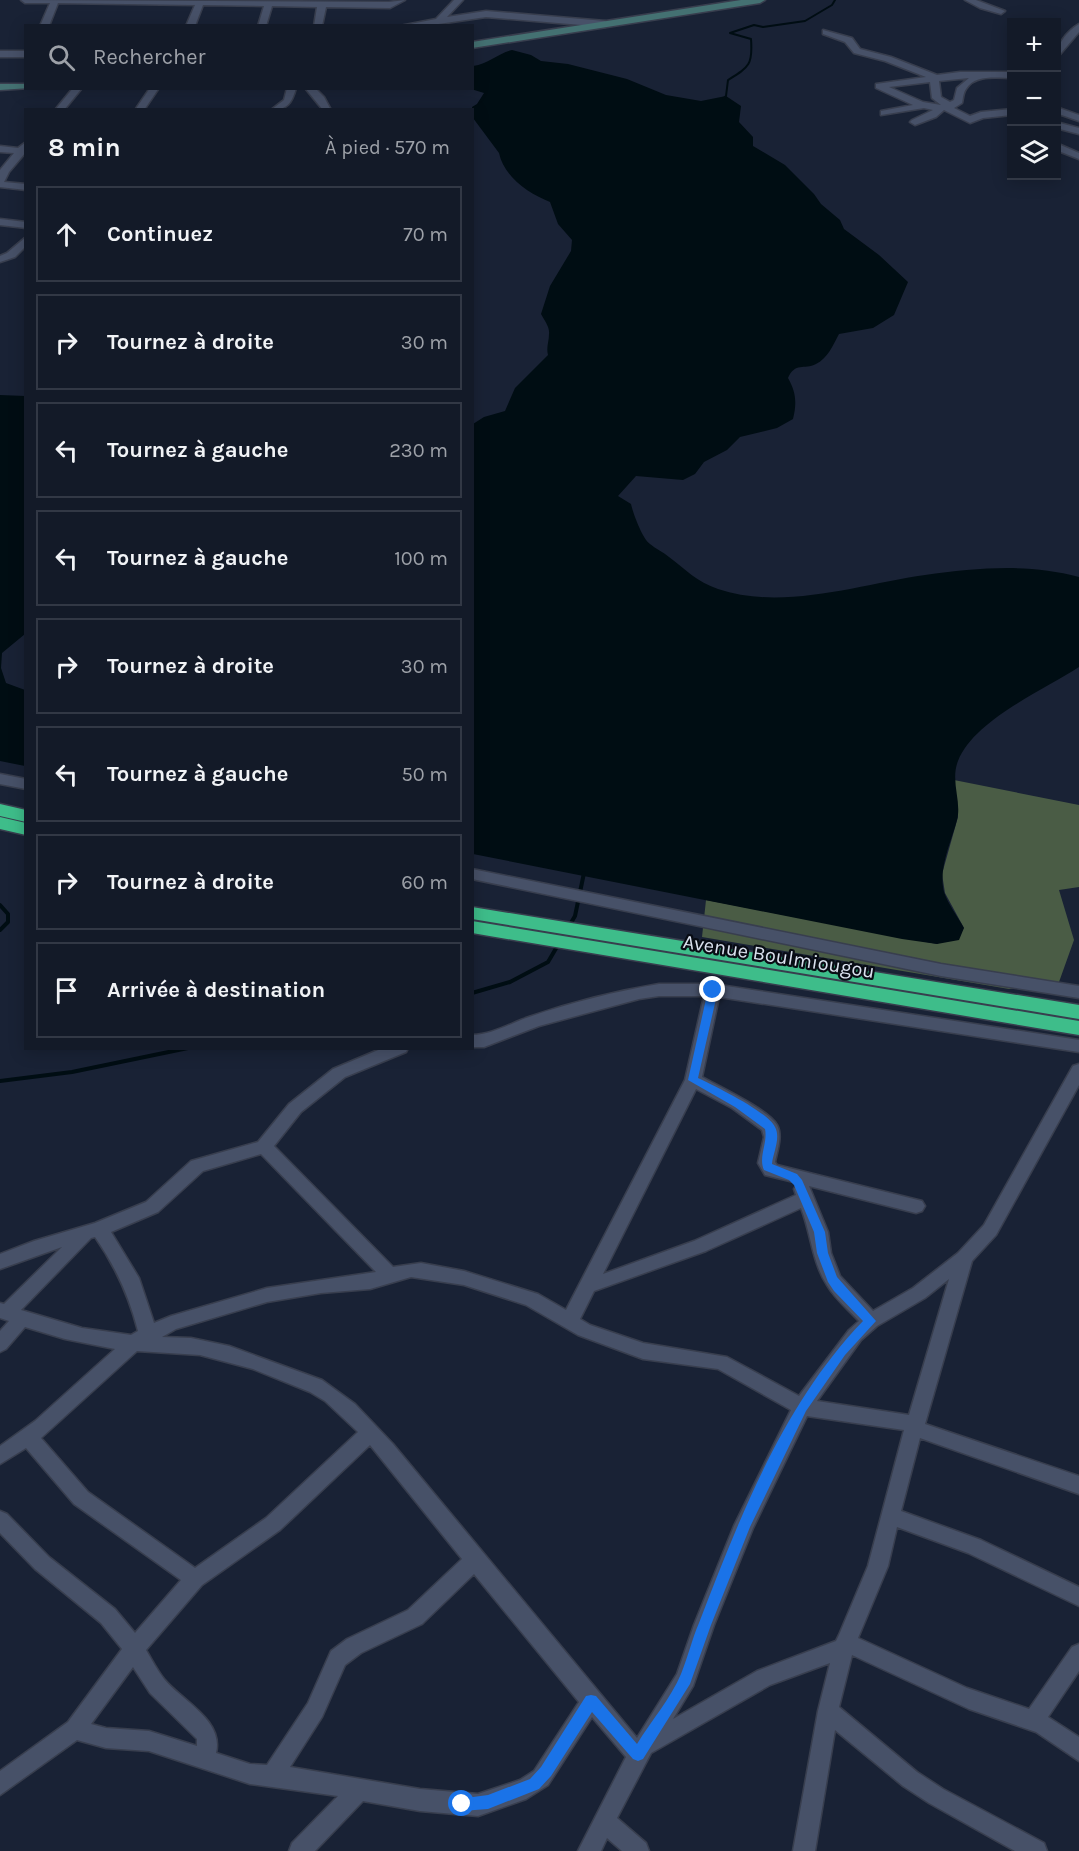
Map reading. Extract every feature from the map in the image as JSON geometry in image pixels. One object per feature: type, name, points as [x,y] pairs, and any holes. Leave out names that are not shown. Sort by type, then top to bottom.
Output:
[{"type":"highway","points":[[0,810],[24,816]]},
{"type":"highway","points":[[0,823],[24,829]]},
{"type":"highway","name":"Avenue Boulmiougou","points":[[474,914],[524,930]]},
{"type":"highway","name":"Avenue Boulmiougou","points":[[474,927],[524,930],[1079,1028]]},
{"type":"highway","name":"Avenue Boulmiougou","points":[[624,947],[1079,1012]]},
{"type":"street","points":[[25,0],[390,5],[401,0]]},
{"type":"street","points":[[45,24],[55,0]]},
{"type":"street","points":[[440,20],[459,0]]},
{"type":"street","points":[[474,45],[760,0]]},
{"type":"street","points":[[969,0],[977,2],[986,9],[1001,11]]},
{"type":"street","points":[[191,24],[201,1]]},
{"type":"street","points":[[263,24],[270,2]]},
{"type":"street","points":[[318,24],[322,4]]},
{"type":"street","points":[[416,24],[486,14],[605,24]]},
{"type":"street","points":[[1061,49],[1079,27]]},
{"type":"street","points":[[826,32],[849,40],[851,46],[857,51],[888,59],[945,85],[960,101],[915,122]]},
{"type":"street","points":[[1070,36],[1079,41]]},
{"type":"street","points":[[0,54],[24,54]]},
{"type":"street","points":[[960,75],[1007,73]]},
{"type":"street","points":[[946,108],[945,102],[937,98],[945,85],[960,75],[1007,73]]},
{"type":"street","points":[[981,75],[966,82],[945,85],[879,86],[925,105],[1007,113]]},
{"type":"street","points":[[0,87],[24,87]]},
{"type":"street","points":[[61,108],[76,90]]},
{"type":"street","points":[[140,108],[153,90]]},
{"type":"street","points":[[278,108],[288,101],[291,90]]},
{"type":"street","points":[[311,90],[327,108]]},
{"type":"street","points":[[884,113],[925,105]]},
{"type":"street","points":[[1061,112],[1077,118]]},
{"type":"street","points":[[1061,123],[1077,118]]},
{"type":"street","points":[[1060,126],[1076,130]]},
{"type":"street","points":[[0,149],[23,148]]},
{"type":"street","points":[[23,148],[1,177],[24,186]]},
{"type":"street","points":[[1061,148],[1079,156]]},
{"type":"street","points":[[0,222],[24,225]]},
{"type":"street","points":[[0,259],[11,255],[24,242]]},
{"type":"street","points":[[0,779],[24,784]]},
{"type":"street","points":[[474,874],[940,970],[1024,986],[1079,992]]},
{"type":"street","points":[[474,1041],[484,1041],[535,1022],[639,993],[659,990],[713,990],[1079,1046]]},
{"type":"street","points":[[570,1321],[693,1080],[713,990]]},
{"type":"street","points":[[0,1262],[34,1248],[93,1231],[152,1207],[197,1166],[264,1147],[287,1116],[322,1085],[351,1067],[395,1050]]},
{"type":"street","points":[[590,1851],[641,1750],[686,1679],[704,1625],[744,1526],[802,1407],[841,1352],[871,1321],[919,1293],[964,1258],[990,1230],[1004,1209],[1079,1070]]},
{"type":"street","points":[[693,1080],[738,1104],[770,1127],[772,1137],[766,1163],[768,1167],[793,1177],[916,1206]]},
{"type":"street","points":[[264,1147],[390,1275]]},
{"type":"street","points":[[793,1177],[805,1198],[819,1232],[822,1253],[832,1279],[871,1321]]},
{"type":"street","points":[[590,1285],[647,1266],[774,1214],[805,1198]]},
{"type":"street","points":[[0,1344],[10,1314],[93,1231]]},
{"type":"street","points":[[93,1231],[129,1272],[136,1289],[140,1338]]},
{"type":"street","points":[[804,1851],[828,1711],[845,1645],[878,1566],[914,1426],[927,1390],[964,1258]]},
{"type":"street","points":[[0,1456],[28,1437],[140,1338],[171,1323],[237,1302],[297,1289],[370,1282],[390,1275],[422,1270],[464,1278],[532,1299],[601,1336],[643,1351],[721,1362],[802,1407],[914,1426],[1079,1485]]},
{"type":"street","points":[[10,1314],[84,1336],[140,1338],[202,1347],[231,1354],[308,1383],[336,1398],[370,1433],[591,1701],[641,1750]]},
{"type":"street","points":[[0,1784],[75,1729],[134,1649],[195,1579],[273,1524],[370,1433]]},
{"type":"street","points":[[28,1437],[76,1493],[195,1579]]},
{"type":"street","points":[[890,1516],[974,1546],[1079,1597]]},
{"type":"street","points":[[0,1520],[42,1563],[108,1616],[123,1633],[157,1686],[206,1734],[208,1743],[204,1760]]},
{"type":"street","points":[[271,1777],[315,1710],[338,1658],[354,1646],[415,1617],[476,1560]]},
{"type":"street","points":[[641,1750],[764,1678],[845,1645],[966,1698],[1034,1720],[1059,1732],[1079,1751]]},
{"type":"street","points":[[1034,1720],[1079,1654]]},
{"type":"street","points":[[75,1729],[100,1737],[149,1742],[250,1774],[292,1778],[358,1791],[478,1804],[526,1788],[541,1778],[591,1701]]},
{"type":"street","points":[[828,1711],[910,1779],[936,1796],[1036,1851]]},
{"type":"street","points":[[300,1851],[358,1791]]},
{"type":"street","points":[[604,1821],[638,1851]]},
{"type":"green space","points":[[954,780],[1079,805],[1079,887],[1059,890],[1074,940],[1059,982],[1009,989],[702,937],[706,900],[937,944],[964,928],[945,893],[942,874],[958,817]]},
{"type":"shaded area","points":[[512,50],[531,55],[541,61],[568,64],[627,79],[666,95],[701,101],[726,96],[741,106],[739,122],[753,137],[753,146],[785,165],[821,204],[840,220],[844,229],[879,255],[908,282],[894,315],[873,328],[839,334],[824,358],[812,366],[797,368],[791,373],[788,378],[794,393],[793,419],[777,428],[740,437],[727,450],[704,462],[695,474],[683,480],[636,476],[618,496],[631,504],[641,531],[650,544],[697,579],[711,586],[743,595],[769,597],[822,594],[964,570],[1022,568],[1079,577],[1079,667],[1029,696],[978,732],[966,746],[958,761],[955,776],[958,813],[944,865],[943,883],[946,897],[964,928],[959,940],[937,944],[902,939],[474,854],[474,423],[484,417],[505,411],[515,388],[548,355],[549,331],[541,314],[550,286],[571,251],[572,240],[558,224],[550,202],[518,184],[506,170],[499,153],[474,119],[474,108],[472,107],[477,104],[484,93],[474,90],[474,66]]},
{"type":"shaded area","points":[[0,395],[24,396],[24,635],[2,653],[1,668],[6,683],[24,690],[24,766],[0,761]]},
{"type":"waterway","points":[[723,99],[726,96],[728,80],[745,68],[751,55],[751,39],[730,33],[754,25],[763,27],[805,21],[832,5],[835,0]]},
{"type":"waterway","points":[[474,992],[510,982],[548,962],[575,916],[584,873]]},
{"type":"waterway","points":[[0,905],[8,914],[8,922],[0,930]]},
{"type":"waterway","points":[[0,1081],[72,1072],[178,1050]]},
{"type":"route","points":[[462,1804],[488,1802],[535,1784],[546,1772],[591,1701],[638,1755],[686,1679],[704,1625],[744,1526],[802,1407],[841,1352],[871,1321],[832,1279],[822,1253],[822,1240],[798,1183],[793,1177],[768,1167],[766,1163],[772,1137],[770,1127],[720,1093],[693,1080],[713,990]]}]
